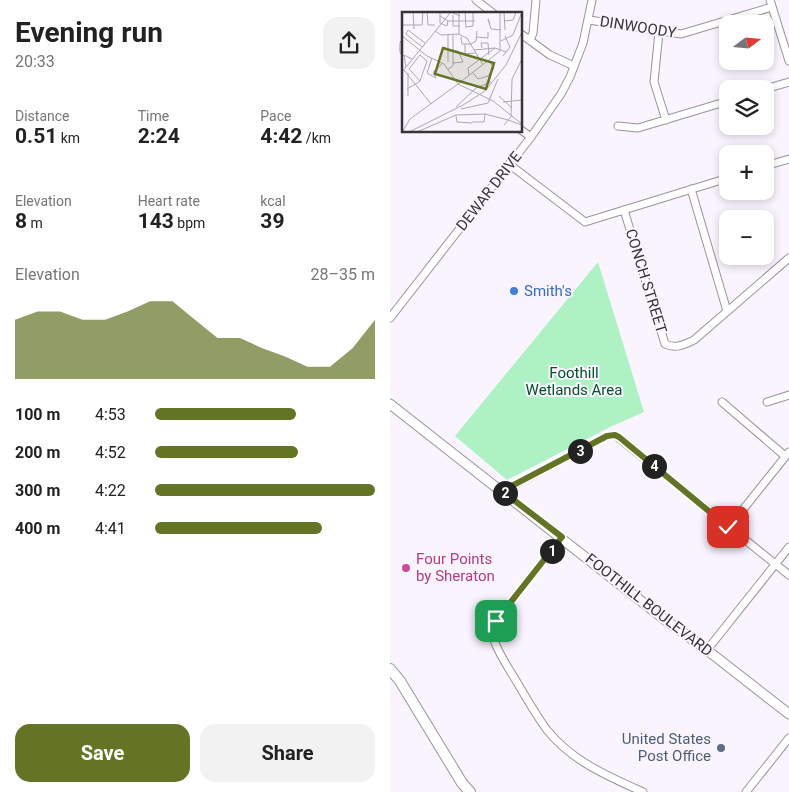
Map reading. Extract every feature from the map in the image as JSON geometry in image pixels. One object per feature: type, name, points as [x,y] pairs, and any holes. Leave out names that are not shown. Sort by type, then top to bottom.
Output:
[{"type":"highway","points":[[390,669],[400,681],[462,783],[470,792]]},
{"type":"main road","name":"FOOTHILL BOULEVARD","points":[[390,404],[562,537],[664,619],[789,714]]},
{"type":"street","points":[[476,0],[491,12]]},
{"type":"street","points":[[530,40],[533,33],[536,0]]},
{"type":"street","name":"DEWAR DRIVE","points":[[390,318],[531,138],[561,94],[574,66],[589,20],[592,0]]},
{"type":"street","points":[[771,3],[789,61]]},
{"type":"street","name":"DINWOODY","points":[[589,20],[681,34],[771,3]]},
{"type":"street","points":[[659,32],[654,82],[666,120]]},
{"type":"street","points":[[522,35],[550,55],[574,66]]},
{"type":"street","points":[[774,86],[789,82]]},
{"type":"street","points":[[618,126],[638,128],[719,104]]},
{"type":"street","points":[[522,131],[531,138]]},
{"type":"street","points":[[774,163],[789,159]]},
{"type":"street","points":[[509,164],[585,222],[719,181]]},
{"type":"street","points":[[691,189],[727,311],[789,258]]},
{"type":"street","name":"CONCH STREET","points":[[624,210],[665,344],[672,347],[681,347],[694,340],[727,311]]},
{"type":"street","points":[[767,402],[789,395]]},
{"type":"street","points":[[722,402],[787,454],[728,527]]},
{"type":"street","points":[[502,491],[607,436],[615,435],[789,575]]},
{"type":"street","points":[[562,537],[496,621],[494,640],[536,715],[562,746],[580,761],[598,772],[643,792]]},
{"type":"street","points":[[707,650],[789,547]]},
{"type":"street","points":[[746,792],[789,738]]},
{"type":"green space","name":"Foothill Wetlands Area","points":[[598,262],[644,412],[610,427],[507,480],[455,436]]},
{"type":"place","name":"Smith's","points":[[514,291]]},
{"type":"place","name":"Four Points by Sheraton","points":[[406,568]]},
{"type":"place","name":"United States Post Office","points":[[721,748]]},
{"type":"route","points":[[496,621],[562,537],[502,491],[607,436],[615,435],[619,437],[728,527]]}]
